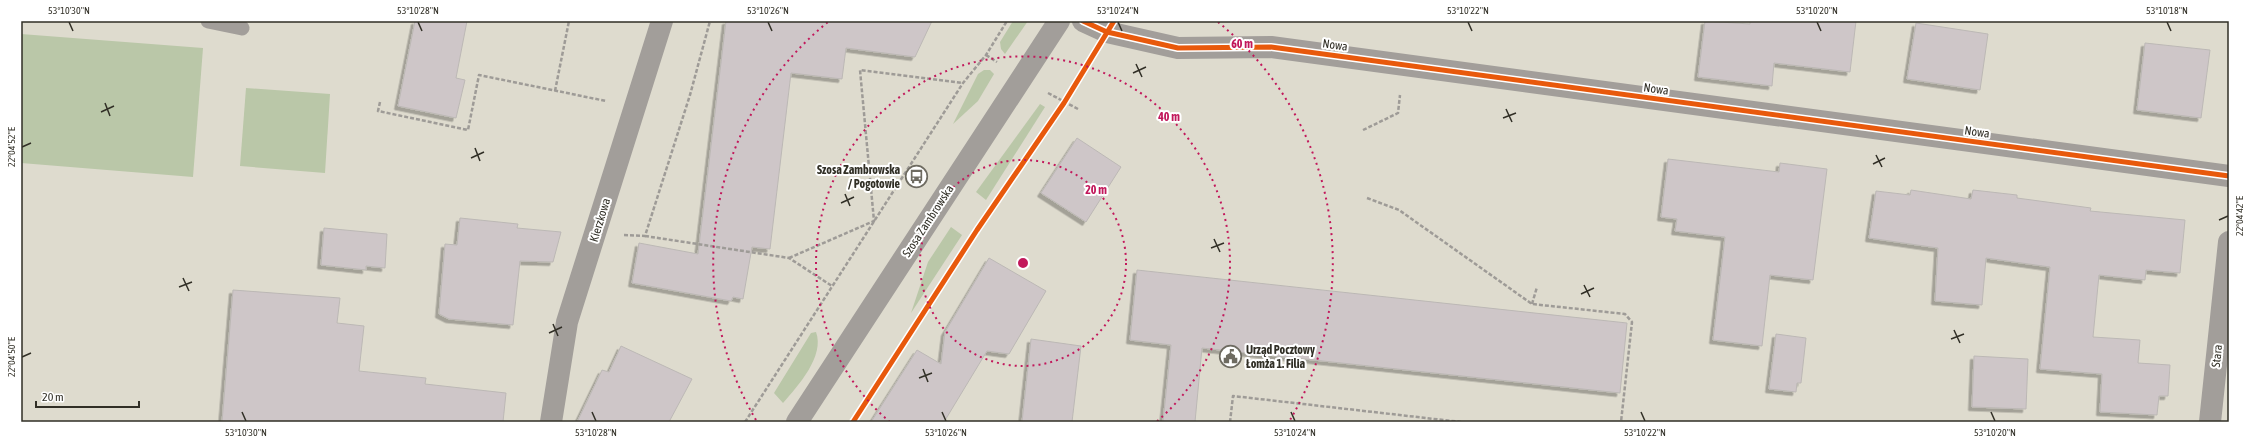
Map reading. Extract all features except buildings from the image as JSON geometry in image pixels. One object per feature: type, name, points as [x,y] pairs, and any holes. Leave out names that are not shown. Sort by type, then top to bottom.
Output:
[{"type":"street","name":"Kierzkowa","points":[[551,422],[567,322],[662,21]]},
{"type":"street","name":"Szosa Zambrowska","points":[[797,422],[1058,21]]},
{"type":"street","name":"Nowa","points":[[1083,21],[1107,32],[1178,48],[1271,46],[2229,176]]},
{"type":"street","name":"Stara","points":[[2210,422],[2229,242]]},
{"type":"lane","points":[[208,21],[242,28]]},
{"type":"path","points":[[555,91],[569,21]]},
{"type":"path","points":[[645,236],[690,95],[710,21]]},
{"type":"path","points":[[745,422],[963,83],[986,54],[1007,21]]},
{"type":"path","points":[[874,221],[860,70],[963,83]]},
{"type":"path","points":[[380,102],[378,112],[468,130],[479,75],[610,102]]},
{"type":"path","points":[[1064,103],[1078,109]]},
{"type":"path","points":[[1367,198],[1399,210],[1532,304],[1625,314],[1632,322],[1621,422]]},
{"type":"path","points":[[789,258],[874,221]]},
{"type":"path","points":[[620,234],[645,236],[789,258],[832,286]]},
{"type":"path","points":[[1532,304],[1537,287]]},
{"type":"path","points":[[1230,422],[1233,396],[1461,422]]},
{"type":"green space","points":[[1013,21],[1028,21],[1005,54],[1001,49],[1000,42]]},
{"type":"green space","points":[[21,34],[203,48],[193,177],[21,163]]},
{"type":"green space","points":[[984,70],[990,70],[994,74],[978,101],[953,124],[978,74]]},
{"type":"green space","points":[[246,88],[330,94],[325,173],[240,166]]},
{"type":"green space","points":[[1040,104],[1045,107],[986,200],[976,192]]},
{"type":"green space","points":[[951,227],[962,235],[911,313],[928,262]]},
{"type":"green space","points":[[816,332],[818,341],[817,351],[813,361],[796,388],[783,403],[774,393],[811,333]]},
{"type":"cycle path","points":[[1083,21],[1107,32],[1178,48],[1271,47],[2229,176]]},
{"type":"cycle path","points":[[853,422],[977,230],[1064,103],[1114,21]]},
{"type":"place","name":"Szosa Zambrowska / Pogotowie","points":[[916,177]]},
{"type":"place","name":"Urząd Pocztowy Łomża 1. Filia","points":[[1231,357]]}]
